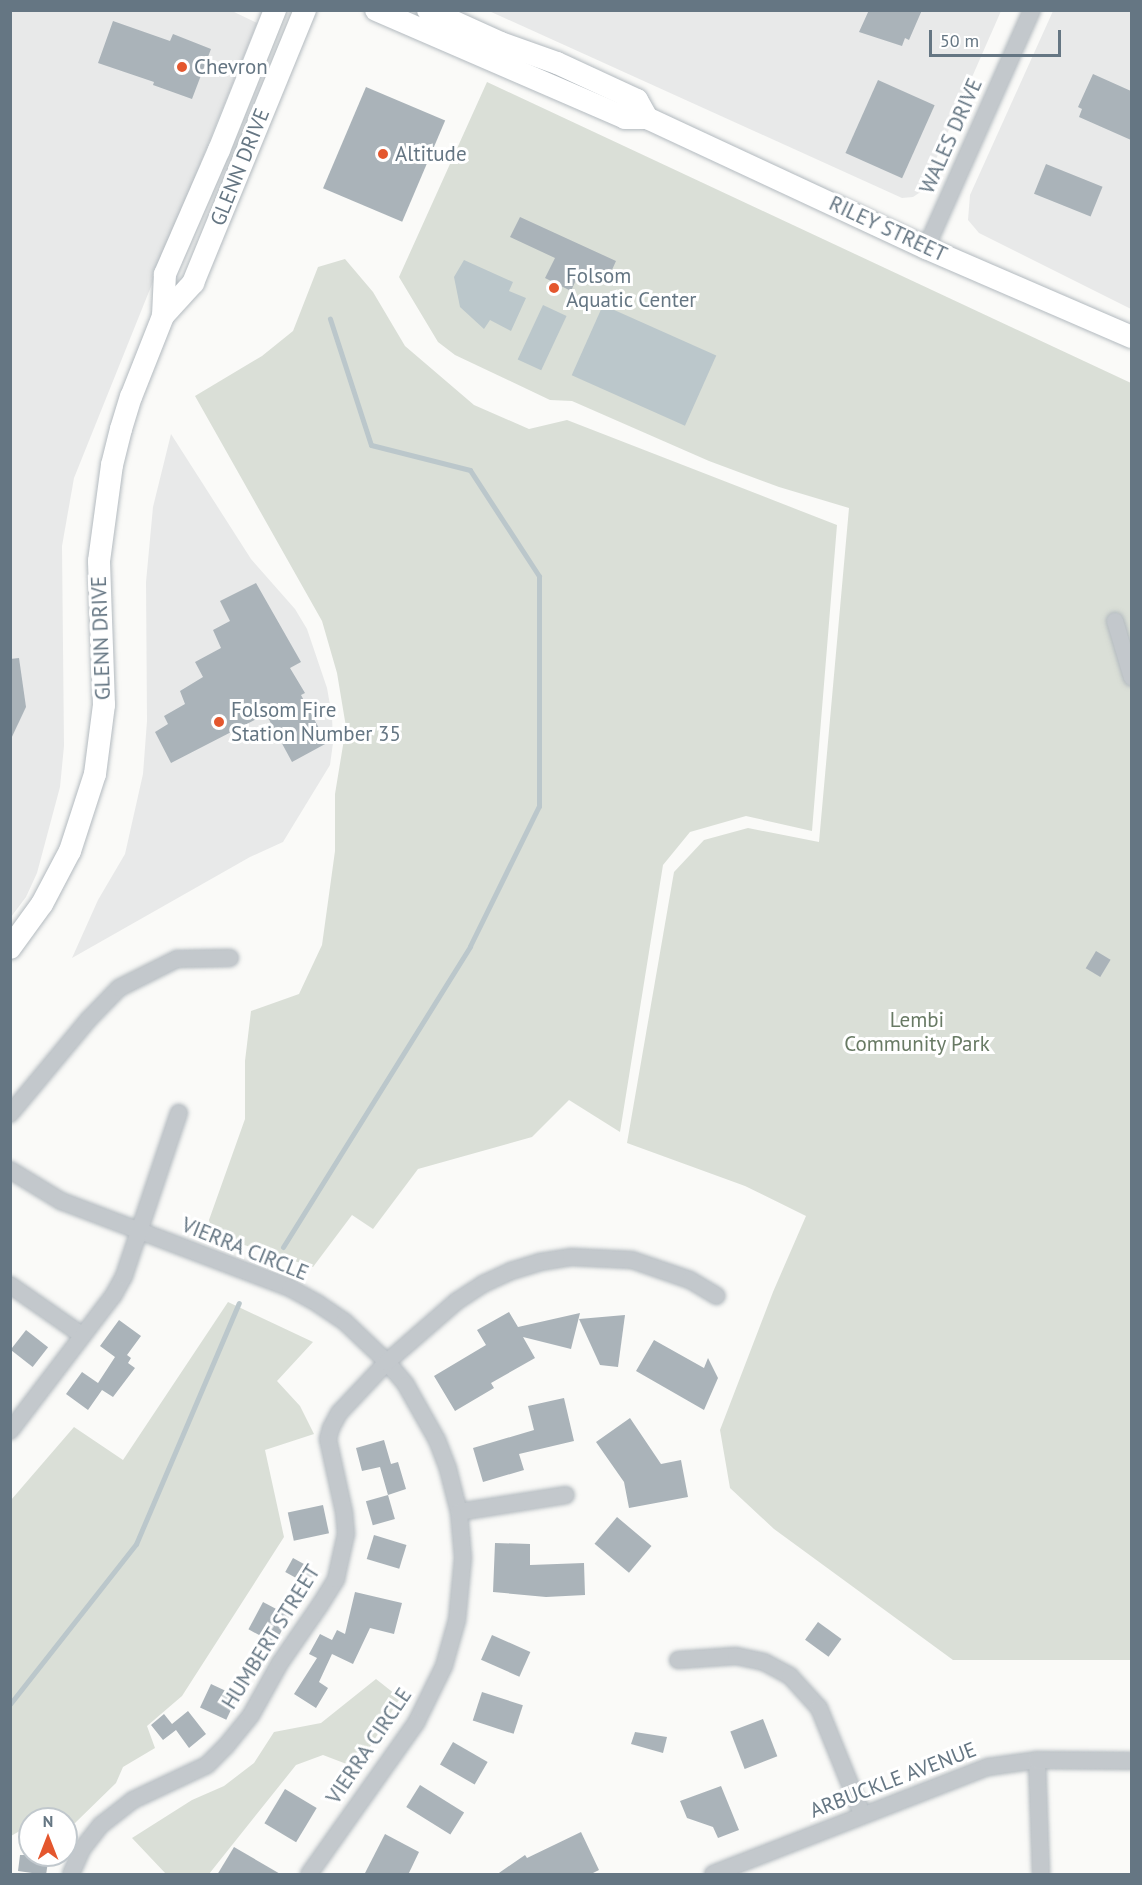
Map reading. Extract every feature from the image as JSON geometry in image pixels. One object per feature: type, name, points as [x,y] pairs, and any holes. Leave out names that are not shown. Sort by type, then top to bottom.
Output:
[{"type":"street","name":"GLENN DRIVE","points":[[10,948],[42,904],[70,851],[95,774],[104,705],[99,582],[104,514],[112,465],[131,397],[163,316],[165,274],[204,186],[276,10]]},
{"type":"street","name":"GLENN DRIVE","points":[[163,316],[193,283],[305,10]]},
{"type":"street","name":"RILEY STREET","points":[[376,10],[625,118],[647,117],[926,248],[1131,337]]},
{"type":"street","name":"RILEY STREET","points":[[428,10],[501,43],[557,63],[637,100],[647,117]]},
{"type":"street","name":"WALES DRIVE","points":[[926,248],[1032,10]]},
{"type":"street","points":[[193,283],[189,253],[208,205],[210,193],[204,186]]},
{"type":"street","points":[[1115,621],[1131,678]]},
{"type":"street","points":[[10,1114],[89,1019],[119,988],[177,959],[230,958]]},
{"type":"street","points":[[10,1431],[113,1296],[124,1276],[179,1113]]},
{"type":"street","name":"VIERRA CIRCLE","points":[[10,1170],[61,1201],[290,1288],[344,1321],[387,1362],[406,1385],[437,1440],[459,1512],[463,1558],[457,1620],[444,1666],[416,1723],[309,1875]]},
{"type":"street","name":"HUMBERT STREET","points":[[71,1875],[82,1849],[101,1825],[133,1800],[207,1765],[226,1746],[251,1715],[280,1663],[320,1605],[336,1579],[346,1534],[344,1512],[328,1440],[331,1428],[339,1413],[387,1362],[457,1301],[511,1271],[540,1262],[571,1257],[632,1260],[690,1280],[717,1296]]},
{"type":"street","points":[[10,1285],[82,1335]]},
{"type":"street","points":[[459,1512],[566,1495]]},
{"type":"street","points":[[678,1660],[736,1656],[764,1662],[790,1676],[819,1708],[862,1815]]},
{"type":"street","points":[[1037,1760],[1041,1875]]},
{"type":"street","name":"ARBUCKLE AVENUE","points":[[713,1875],[963,1774],[988,1767],[1037,1760],[1131,1761]]},
{"type":"shaded area","points":[[11,11],[232,11],[257,23],[74,478],[62,546],[64,746],[60,787],[37,873],[26,897],[11,917]]},
{"type":"shaded area","points":[[489,11],[1001,11],[922,191],[913,197],[902,198]]},
{"type":"shaded area","points":[[1053,11],[1131,11],[1131,309],[979,233],[968,220],[970,195]]},
{"type":"shaded area","points":[[464,260],[513,282],[509,291],[526,298],[511,331],[490,320],[484,329],[460,307],[454,277]]},
{"type":"shaded area","points":[[543,305],[567,316],[541,370],[518,359]]},
{"type":"shaded area","points":[[603,305],[716,355],[685,426],[572,375]]},
{"type":"shaded area","points":[[171,434],[251,559],[295,609],[307,629],[327,688],[332,716],[333,743],[330,765],[283,842],[250,857],[72,958],[98,900],[125,854],[143,774],[147,721],[146,582],[153,507]]},
{"type":"green space","name":"Lembi Community Park","points":[[487,82],[1131,383],[1131,1660],[953,1660],[774,1529],[730,1488],[720,1430],[773,1292],[806,1216],[745,1186],[627,1143],[674,872],[704,840],[748,828],[819,842],[849,508],[779,487],[709,461],[572,401],[550,400],[455,355],[438,342],[399,277]]},
{"type":"green space","points":[[345,259],[373,292],[405,346],[474,405],[529,429],[567,420],[837,525],[812,831],[746,816],[690,832],[663,865],[620,1132],[569,1100],[532,1137],[418,1169],[373,1229],[352,1215],[313,1267],[213,1235],[209,1220],[245,1119],[245,1061],[251,1011],[299,994],[322,945],[335,851],[335,794],[346,727],[337,673],[322,621],[195,396],[262,356],[293,331],[318,267]]},
{"type":"green space","points":[[228,1302],[313,1342],[277,1381],[300,1406],[314,1434],[265,1450],[284,1537],[182,1696],[147,1726],[155,1748],[123,1767],[116,1783],[78,1820],[78,1807],[18,1807],[18,1832],[11,1836],[11,1500],[74,1427],[123,1460]]},
{"type":"green space","points":[[376,1679],[400,1698],[357,1768],[323,1755],[296,1765],[209,1874],[166,1874],[132,1838],[192,1800],[224,1786],[254,1763],[274,1732],[321,1723]]},
{"type":"building","points":[[869,10],[922,10],[909,40],[905,38],[902,46],[859,32]]},
{"type":"building","points":[[113,21],[170,41],[173,34],[211,49],[192,99],[153,85],[154,82],[98,63]]},
{"type":"building","points":[[1093,74],[1131,91],[1131,140],[1079,117],[1082,109],[1078,107]]},
{"type":"building","points":[[878,80],[935,105],[902,178],[845,153]]},
{"type":"building","name":"Altitude","points":[[366,87],[445,121],[402,222],[323,188]]},
{"type":"building","points":[[1046,164],[1103,187],[1091,217],[1034,194]]},
{"type":"building","points":[[520,217],[616,261],[607,281],[581,269],[571,291],[545,278],[555,258],[510,237]]},
{"type":"building","points":[[256,583],[301,662],[290,668],[305,693],[301,695],[327,743],[292,762],[266,714],[171,763],[155,732],[168,724],[164,716],[185,704],[180,691],[203,677],[195,662],[221,648],[213,630],[230,621],[220,601]]},
{"type":"building","points":[[19,658],[26,707],[10,741],[10,659]]},
{"type":"building","points":[[1096,951],[1111,960],[1100,977],[1086,968]]},
{"type":"building","points":[[509,1312],[518,1327],[580,1313],[571,1349],[523,1337],[535,1358],[491,1383],[494,1388],[455,1411],[434,1376],[486,1345],[477,1330]]},
{"type":"building","points":[[625,1315],[618,1367],[600,1365],[579,1319]]},
{"type":"building","points":[[119,1320],[141,1336],[127,1355],[131,1358],[128,1363],[135,1368],[113,1397],[102,1390],[88,1410],[66,1394],[82,1372],[98,1383],[115,1357],[100,1346]]},
{"type":"building","points":[[26,1330],[48,1347],[33,1367],[11,1350]]},
{"type":"building","points":[[654,1340],[704,1368],[708,1358],[718,1378],[704,1410],[636,1371]]},
{"type":"building","points":[[564,1398],[574,1441],[519,1454],[524,1470],[483,1482],[473,1448],[534,1430],[528,1406]]},
{"type":"building","points":[[630,1418],[661,1464],[681,1460],[688,1497],[629,1508],[624,1482],[596,1442]]},
{"type":"building","points":[[384,1440],[391,1464],[398,1462],[406,1489],[388,1495],[380,1467],[362,1471],[356,1448]]},
{"type":"building","points":[[388,1495],[395,1519],[373,1525],[366,1501]]},
{"type":"building","points":[[323,1505],[329,1533],[294,1541],[288,1512]]},
{"type":"building","points":[[617,1517],[651,1546],[629,1573],[595,1544]]},
{"type":"building","points":[[374,1535],[407,1545],[399,1569],[367,1559]]},
{"type":"building","points":[[495,1543],[530,1544],[530,1565],[584,1563],[585,1595],[546,1597],[493,1592]]},
{"type":"building","points":[[293,1558],[316,1571],[308,1585],[285,1572]]},
{"type":"building","points":[[355,1592],[402,1603],[394,1634],[370,1628],[353,1664],[332,1654],[319,1682],[328,1688],[316,1708],[294,1694],[317,1658],[309,1654],[320,1634],[332,1640],[337,1630],[345,1634]]},
{"type":"building","points":[[263,1602],[289,1616],[275,1643],[248,1629]]},
{"type":"building","points":[[818,1622],[841,1639],[829,1657],[805,1640]]},
{"type":"building","points":[[492,1635],[530,1652],[519,1677],[481,1660]]},
{"type":"building","points":[[211,1684],[237,1696],[226,1720],[200,1708]]},
{"type":"building","points":[[482,1692],[523,1705],[514,1734],[473,1721]]},
{"type":"building","points":[[188,1711],[206,1734],[189,1748],[176,1730],[163,1740],[151,1725],[164,1714],[172,1724]]},
{"type":"building","points":[[763,1719],[777,1756],[745,1769],[730,1732]]},
{"type":"building","points":[[635,1732],[667,1737],[663,1753],[631,1744]]},
{"type":"building","points":[[453,1742],[488,1762],[475,1785],[440,1765]]},
{"type":"building","points":[[420,1785],[464,1813],[450,1835],[406,1807]]},
{"type":"building","points":[[721,1786],[739,1830],[718,1838],[713,1827],[687,1818],[680,1801]]},
{"type":"building","points":[[285,1789],[317,1808],[296,1842],[264,1823]]},
{"type":"building","points":[[581,1832],[599,1870],[589,1875],[496,1875],[525,1855],[527,1858]]},
{"type":"building","points":[[385,1834],[419,1852],[408,1875],[364,1875]]},
{"type":"building","points":[[234,1847],[282,1875],[217,1875]]},
{"type":"building","points":[[18,1867],[47,1867],[46,1875],[18,1871]]},
{"type":"waterway","points":[[283,1247],[470,946],[539,806],[539,576],[470,470],[371,445],[330,319]]},
{"type":"waterway","points":[[10,1704],[136,1544],[239,1303]]},
{"type":"place","name":"Chevron","points":[[182,67]]},
{"type":"place","name":"Altitude","points":[[383,154]]},
{"type":"place","name":"Folsom Aquatic Center","points":[[554,288]]},
{"type":"place","name":"Folsom Fire Station Number 35","points":[[219,722]]}]
